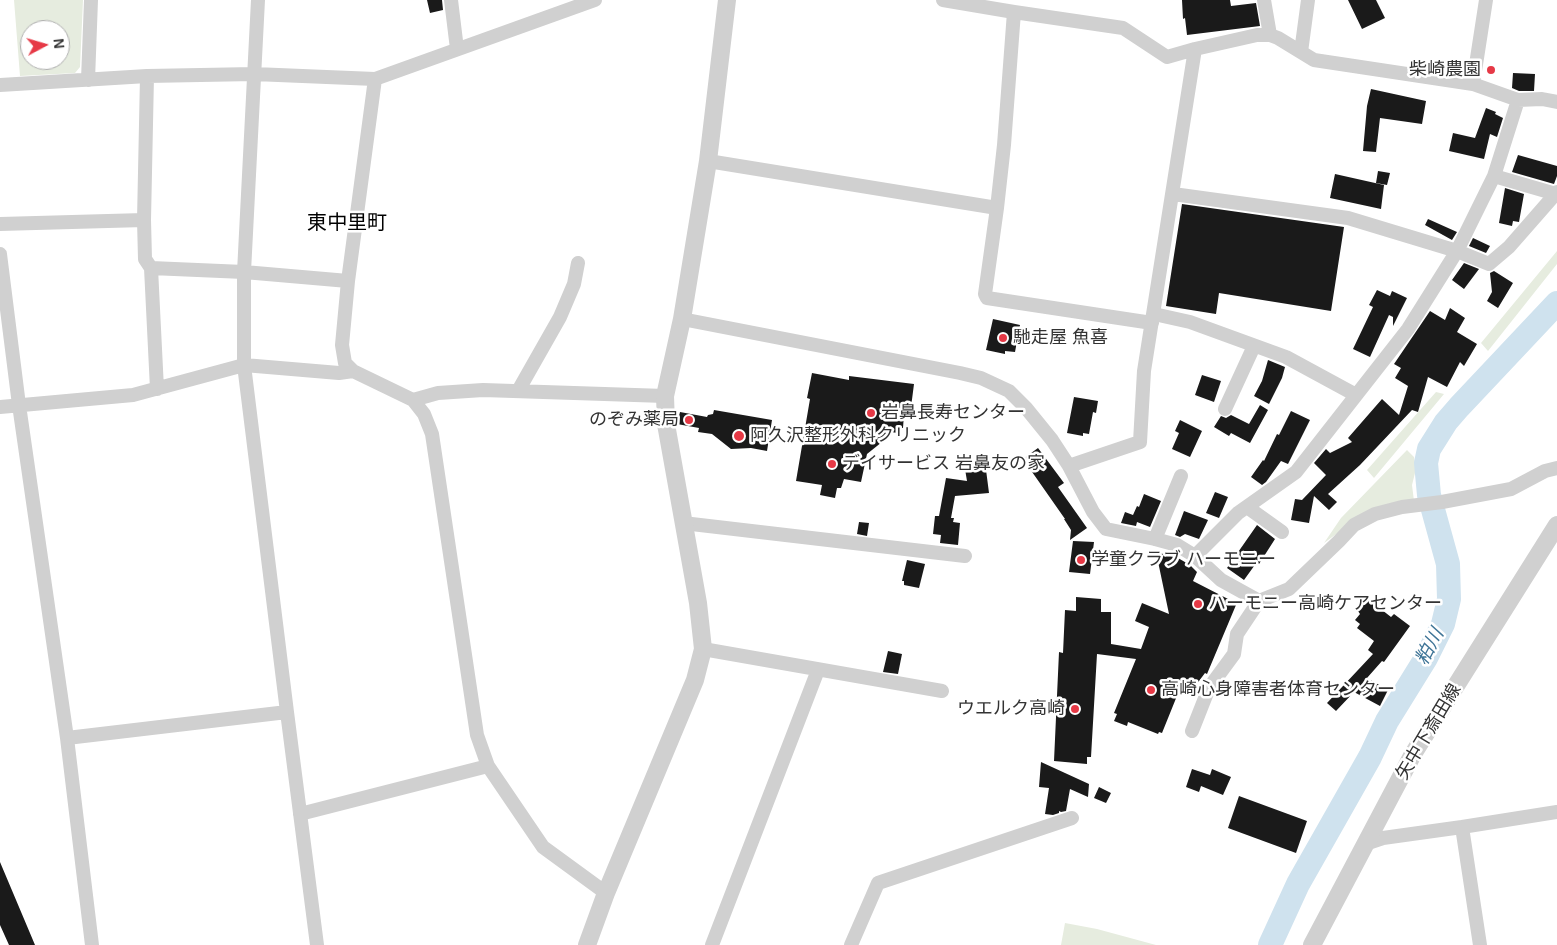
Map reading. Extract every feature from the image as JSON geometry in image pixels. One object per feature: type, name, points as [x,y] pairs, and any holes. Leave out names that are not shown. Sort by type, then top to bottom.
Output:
[{"type":"street","points":[[88,80],[91,0]]},
{"type":"street","points":[[258,0],[244,272],[244,366],[286,712],[317,945]]},
{"type":"street","points":[[451,0],[457,49]]},
{"type":"street","points":[[0,85],[147,76],[254,74],[375,79],[592,0]]},
{"type":"street","points":[[589,945],[606,893],[695,680],[703,649],[698,604],[666,424],[665,396],[682,319],[708,161],[727,0]]},
{"type":"street","points":[[943,0],[980,3],[1014,12],[1123,28],[1167,57],[1257,35],[1270,35],[1314,60],[1473,84],[1518,100],[1542,99],[1557,102]]},
{"type":"street","points":[[1264,0],[1270,35]]},
{"type":"street","points":[[1300,52],[1308,0]]},
{"type":"street","points":[[1473,84],[1486,0]]},
{"type":"street","points":[[1014,12],[1004,145],[985,294],[987,298],[1190,322],[1286,358],[1356,395]]},
{"type":"street","points":[[1069,466],[1140,442],[1144,371],[1195,49]]},
{"type":"street","points":[[147,76],[145,259],[151,268],[157,388]]},
{"type":"street","points":[[375,79],[348,281],[342,345],[344,363],[353,371],[413,400],[424,414],[432,434],[477,735],[488,766],[543,847],[606,893]]},
{"type":"street","points":[[1195,556],[1238,513],[1296,472],[1408,329],[1457,251],[1494,176],[1518,100]]},
{"type":"street","points":[[708,161],[997,208]]},
{"type":"street","points":[[1173,194],[1348,218],[1457,251],[1489,264],[1509,247],[1556,193],[1494,176]]},
{"type":"street","points":[[0,224],[144,220]]},
{"type":"street","points":[[0,254],[19,405],[67,738],[92,945]]},
{"type":"street","points":[[518,391],[560,316],[574,284],[578,262]]},
{"type":"street","points":[[151,268],[244,272],[348,281]]},
{"type":"street","points":[[682,319],[960,373],[981,378],[1009,391],[1026,408],[1052,440],[1069,466],[1093,512],[1106,529],[1177,545],[1195,556],[1221,580],[1259,601]]},
{"type":"street","points":[[1225,409],[1254,346]]},
{"type":"street","points":[[0,406],[132,395],[244,366],[339,373],[353,371]]},
{"type":"street","points":[[413,400],[438,393],[482,390],[665,396]]},
{"type":"street","points":[[1192,730],[1209,688],[1234,654],[1237,634],[1259,601],[1289,589],[1354,525],[1376,514],[1402,507],[1442,502],[1511,489],[1544,471],[1557,468]]},
{"type":"street","points":[[1155,539],[1181,476]]},
{"type":"street","points":[[1247,507],[1282,532]]},
{"type":"street","points":[[683,523],[965,556]]},
{"type":"street","name":"矢中下斎田線","points":[[1312,945],[1413,754],[1557,525]]},
{"type":"street","points":[[703,649],[942,691]]},
{"type":"street","points":[[712,945],[818,670]]},
{"type":"street","points":[[67,738],[286,712]]},
{"type":"street","points":[[300,814],[488,766]]},
{"type":"street","points":[[1365,844],[1383,838],[1462,828],[1557,812]]},
{"type":"street","points":[[851,945],[878,883],[1072,818]]},
{"type":"street","points":[[1462,828],[1480,945]]},
{"type":"shaded area","points":[[14,0],[83,0],[80,67],[75,73],[20,76]]},
{"type":"shaded area","points":[[1557,251],[1557,264],[1488,351],[1481,343]]},
{"type":"shaded area","points":[[1436,392],[1444,394],[1374,478],[1367,470]]},
{"type":"shaded area","points":[[1407,450],[1414,457],[1416,469],[1412,485],[1414,501],[1368,511],[1324,543],[1341,518]]},
{"type":"shaded area","points":[[1065,923],[1097,929],[1156,945],[1061,945]]},
{"type":"building","points":[[427,0],[442,0],[443,10],[430,13]]},
{"type":"building","points":[[1182,0],[1230,0],[1231,6],[1256,3],[1260,26],[1187,35],[1185,18],[1183,19]]},
{"type":"building","points":[[1348,0],[1376,0],[1385,18],[1362,29]]},
{"type":"building","points":[[1513,73],[1535,74],[1534,91],[1519,91],[1512,88]]},
{"type":"building","points":[[1371,89],[1426,101],[1422,124],[1380,118],[1376,152],[1363,151],[1367,106]]},
{"type":"building","points":[[1486,108],[1496,112],[1495,114],[1503,118],[1497,137],[1490,134],[1484,159],[1449,151],[1453,133],[1475,138]]},
{"type":"building","points":[[1518,155],[1557,166],[1557,176],[1554,184],[1512,172]]},
{"type":"building","points":[[1378,171],[1390,173],[1387,185],[1376,183]]},
{"type":"building","points":[[1335,174],[1384,185],[1381,209],[1330,198]]},
{"type":"building","points":[[1505,188],[1524,194],[1519,222],[1513,221],[1512,226],[1499,223]]},
{"type":"building","points":[[1182,204],[1344,227],[1331,311],[1219,293],[1216,314],[1166,306]]},
{"type":"building","points":[[1428,219],[1457,232],[1452,240],[1425,225]]},
{"type":"building","points":[[1473,238],[1490,246],[1486,253],[1469,246]]},
{"type":"building","points":[[1464,263],[1479,269],[1464,289],[1452,280]]},
{"type":"building","points":[[1494,271],[1513,283],[1498,308],[1487,301],[1492,292],[1490,273]]},
{"type":"building","points":[[1377,290],[1390,296],[1392,291],[1407,298],[1393,326],[1393,317],[1389,315],[1370,357],[1353,349],[1373,307],[1369,305]]},
{"type":"building","points":[[1450,308],[1465,318],[1457,332],[1477,344],[1464,366],[1460,362],[1447,387],[1428,377],[1418,412],[1412,410],[1360,465],[1328,494],[1337,502],[1329,510],[1314,496],[1309,523],[1291,520],[1295,499],[1302,500],[1326,475],[1314,463],[1326,449],[1330,453],[1352,442],[1348,438],[1382,399],[1399,415],[1408,386],[1395,378],[1401,368],[1394,364],[1430,311],[1445,320]]},
{"type":"building","name":"馳走屋 魚喜","points":[[993,319],[1020,325],[1015,352],[1005,351],[1005,354],[986,350]]},
{"type":"building","points":[[1268,360],[1285,367],[1282,378],[1269,404],[1254,396],[1262,381]]},
{"type":"building","points":[[812,373],[849,380],[849,376],[914,384],[910,415],[904,414],[903,428],[900,428],[899,433],[889,432],[887,438],[867,454],[861,482],[844,479],[841,488],[837,488],[835,498],[820,495],[822,485],[796,481],[810,399],[807,398]]},
{"type":"building","points":[[1202,375],[1221,381],[1214,402],[1195,395]]},
{"type":"building","points":[[1074,397],[1098,401],[1096,413],[1093,412],[1089,434],[1083,433],[1083,436],[1067,433]]},
{"type":"building","points":[[1260,405],[1268,410],[1250,443],[1231,433],[1229,436],[1214,427],[1221,416],[1226,418],[1231,415],[1249,424]]},
{"type":"building","name":"阿久沢整形外科クリニック","points":[[714,410],[772,420],[767,451],[751,448],[731,449],[712,434],[698,432],[699,428],[677,424],[680,412],[707,417],[713,414]]},
{"type":"building","points":[[1291,411],[1310,420],[1288,464],[1281,461],[1262,485],[1251,477],[1264,461]]},
{"type":"building","points":[[1180,420],[1202,431],[1190,457],[1172,449],[1179,433],[1175,431]]},
{"type":"building","points":[[1038,448],[1064,483],[1058,487],[1087,528],[1070,540],[1071,530],[1065,519],[1023,459]]},
{"type":"building","points":[[985,462],[989,493],[955,496],[951,518],[954,518],[953,522],[960,523],[958,545],[940,543],[941,535],[933,534],[935,516],[939,516],[946,478],[967,481],[964,463]]},
{"type":"building","points":[[1215,492],[1228,497],[1219,518],[1206,513]]},
{"type":"building","points":[[1144,494],[1161,501],[1150,527],[1137,522],[1136,526],[1121,523],[1125,512],[1133,515],[1137,506],[1139,507]]},
{"type":"building","points":[[1184,511],[1208,520],[1199,539],[1185,534],[1180,537],[1175,535]]},
{"type":"building","points":[[859,522],[869,523],[867,536],[857,534]]},
{"type":"building","points":[[1257,525],[1275,539],[1259,564],[1257,562],[1244,580],[1227,568]]},
{"type":"building","name":"学童クラブ ハーモニー","points":[[1073,541],[1094,542],[1090,574],[1069,572]]},
{"type":"building","points":[[1156,552],[1178,558],[1190,565],[1197,572],[1193,581],[1230,600],[1228,603],[1236,605],[1207,674],[1205,673],[1193,689],[1183,681],[1162,733],[1159,732],[1158,734],[1128,722],[1127,726],[1114,721],[1117,714],[1114,713],[1136,659],[1097,654],[1091,757],[1087,757],[1087,764],[1054,761],[1059,652],[1063,653],[1065,610],[1076,611],[1076,597],[1101,599],[1101,612],[1111,612],[1111,644],[1141,649],[1149,627],[1135,621],[1142,603],[1169,614]]},
{"type":"building","points":[[907,560],[925,564],[919,588],[904,585],[904,581],[902,581]]},
{"type":"building","points":[[1368,599],[1391,617],[1394,614],[1410,626],[1384,662],[1382,661],[1367,678],[1388,690],[1380,706],[1354,692],[1336,711],[1327,703],[1373,654],[1368,650],[1374,641],[1357,628],[1360,624],[1355,620],[1360,614],[1358,611]]},
{"type":"building","points":[[888,651],[902,654],[898,674],[883,672]]},
{"type":"building","points":[[1041,762],[1089,784],[1088,797],[1070,789],[1066,811],[1059,811],[1059,813],[1053,815],[1045,814],[1049,788],[1039,787]]},
{"type":"building","points":[[1192,769],[1210,775],[1212,769],[1231,777],[1223,795],[1201,786],[1199,792],[1186,787]]},
{"type":"building","points":[[1099,787],[1111,793],[1106,803],[1094,798]]},
{"type":"building","points":[[1239,796],[1307,821],[1296,853],[1228,828]]},
{"type":"building","points":[[0,862],[35,945],[9,945],[0,925]]},
{"type":"waterway","name":"粕川","points":[[1270,945],[1298,884],[1370,757],[1387,721],[1426,658],[1443,624],[1449,599],[1448,564],[1429,495],[1426,463],[1429,449],[1446,422],[1459,407],[1557,303]]},
{"type":"place","name":"柴崎農園","points":[[1491,70]]},
{"type":"place","name":"馳走屋 魚喜","points":[[1003,338]]},
{"type":"place","name":"岩鼻長寿センター","points":[[871,413]]},
{"type":"place","name":"のぞみ薬局","points":[[689,420]]},
{"type":"place","name":"阿久沢整形外科クリニック","points":[[739,436]]},
{"type":"place","name":"デイサービス 岩鼻友の家","points":[[832,464]]},
{"type":"place","name":"学童クラブ ハーモニー","points":[[1081,560]]},
{"type":"place","name":"ハーモニー高崎ケアセンター","points":[[1198,604]]},
{"type":"place","name":"高崎心身障害者体育センター","points":[[1151,690]]},
{"type":"place","name":"ウエルク高崎","points":[[1075,709]]},
{"type":"district","name":"東中里町","points":[[347,223]]}]
